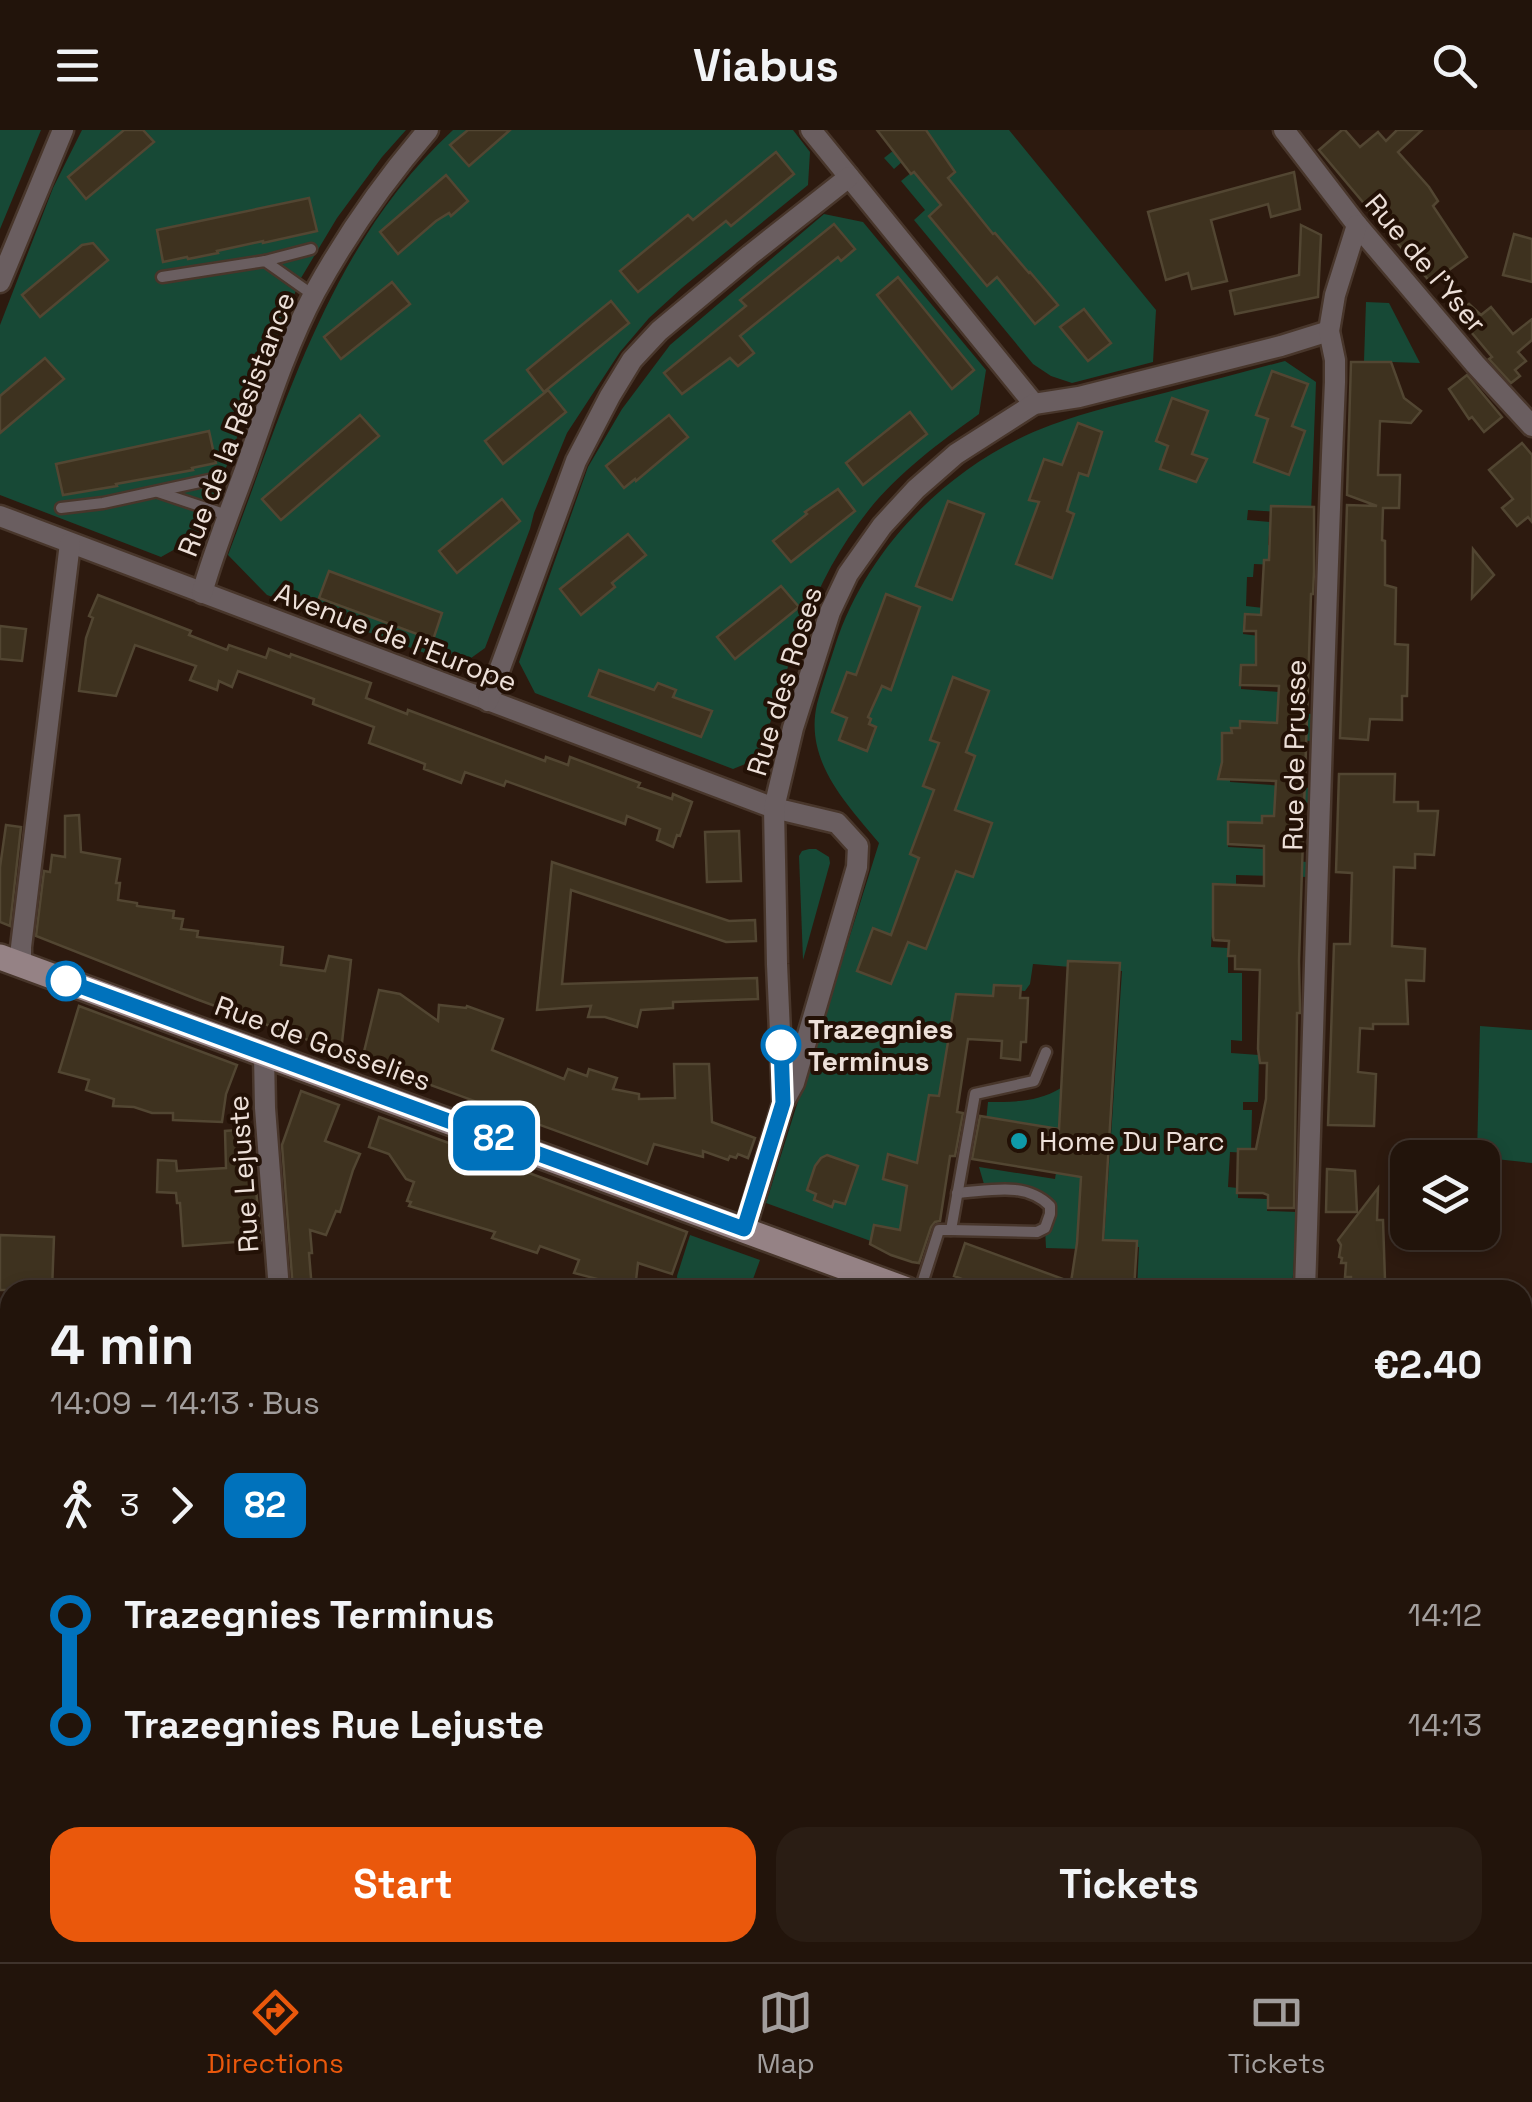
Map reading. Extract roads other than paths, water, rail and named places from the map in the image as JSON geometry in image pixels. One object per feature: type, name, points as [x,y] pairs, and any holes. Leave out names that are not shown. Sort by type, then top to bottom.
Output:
[{"type":"main road","name":"Rue de Gosselies","points":[[10,961],[880,1280]]},
{"type":"street","points":[[0,282],[63,130]]},
{"type":"street","name":"Rue de la Résistance","points":[[202,593],[214,550],[313,295],[376,192],[428,130]]},
{"type":"street","points":[[811,130],[1034,404]]},
{"type":"street","name":"Rue de l'Yser","points":[[1284,130],[1357,225],[1532,426]]},
{"type":"street","points":[[488,702],[576,461],[632,360],[660,331],[849,176]]},
{"type":"street","name":"Rue de Prusse","points":[[1305,1280],[1335,382],[1329,331],[1335,295],[1357,225]]},
{"type":"street","name":"Rue des Roses","points":[[744,1229],[783,1103],[794,1083],[856,867],[858,846],[837,823],[774,808],[803,695],[830,612],[848,574],[882,526],[916,489],[956,454],[1034,404],[1079,397],[1329,331]]},
{"type":"street","name":"Avenue de l'Europe","points":[[0,516],[774,808]]},
{"type":"street","points":[[10,961],[21,947],[70,543]]},
{"type":"street","points":[[774,808],[783,1103]]},
{"type":"street","name":"Rue Lejuste","points":[[264,1054],[278,1280]]},
{"type":"lane","points":[[162,277],[264,261],[311,249]]},
{"type":"lane","points":[[264,261],[313,295]]},
{"type":"lane","points":[[60,508],[103,503],[218,478]]},
{"type":"lane","points":[[156,492],[228,516]]},
{"type":"lane","points":[[950,1230],[975,1094],[1034,1081],[1046,1052]]},
{"type":"lane","points":[[923,1280],[939,1230],[1037,1232],[1045,1228],[1050,1214],[1045,1201],[1026,1190],[958,1193]]},
{"type":"place","name":"Trazegnies Terminus","points":[[781,1045]]},
{"type":"place","name":"Home Du Parc","points":[[1019,1141]]}]
